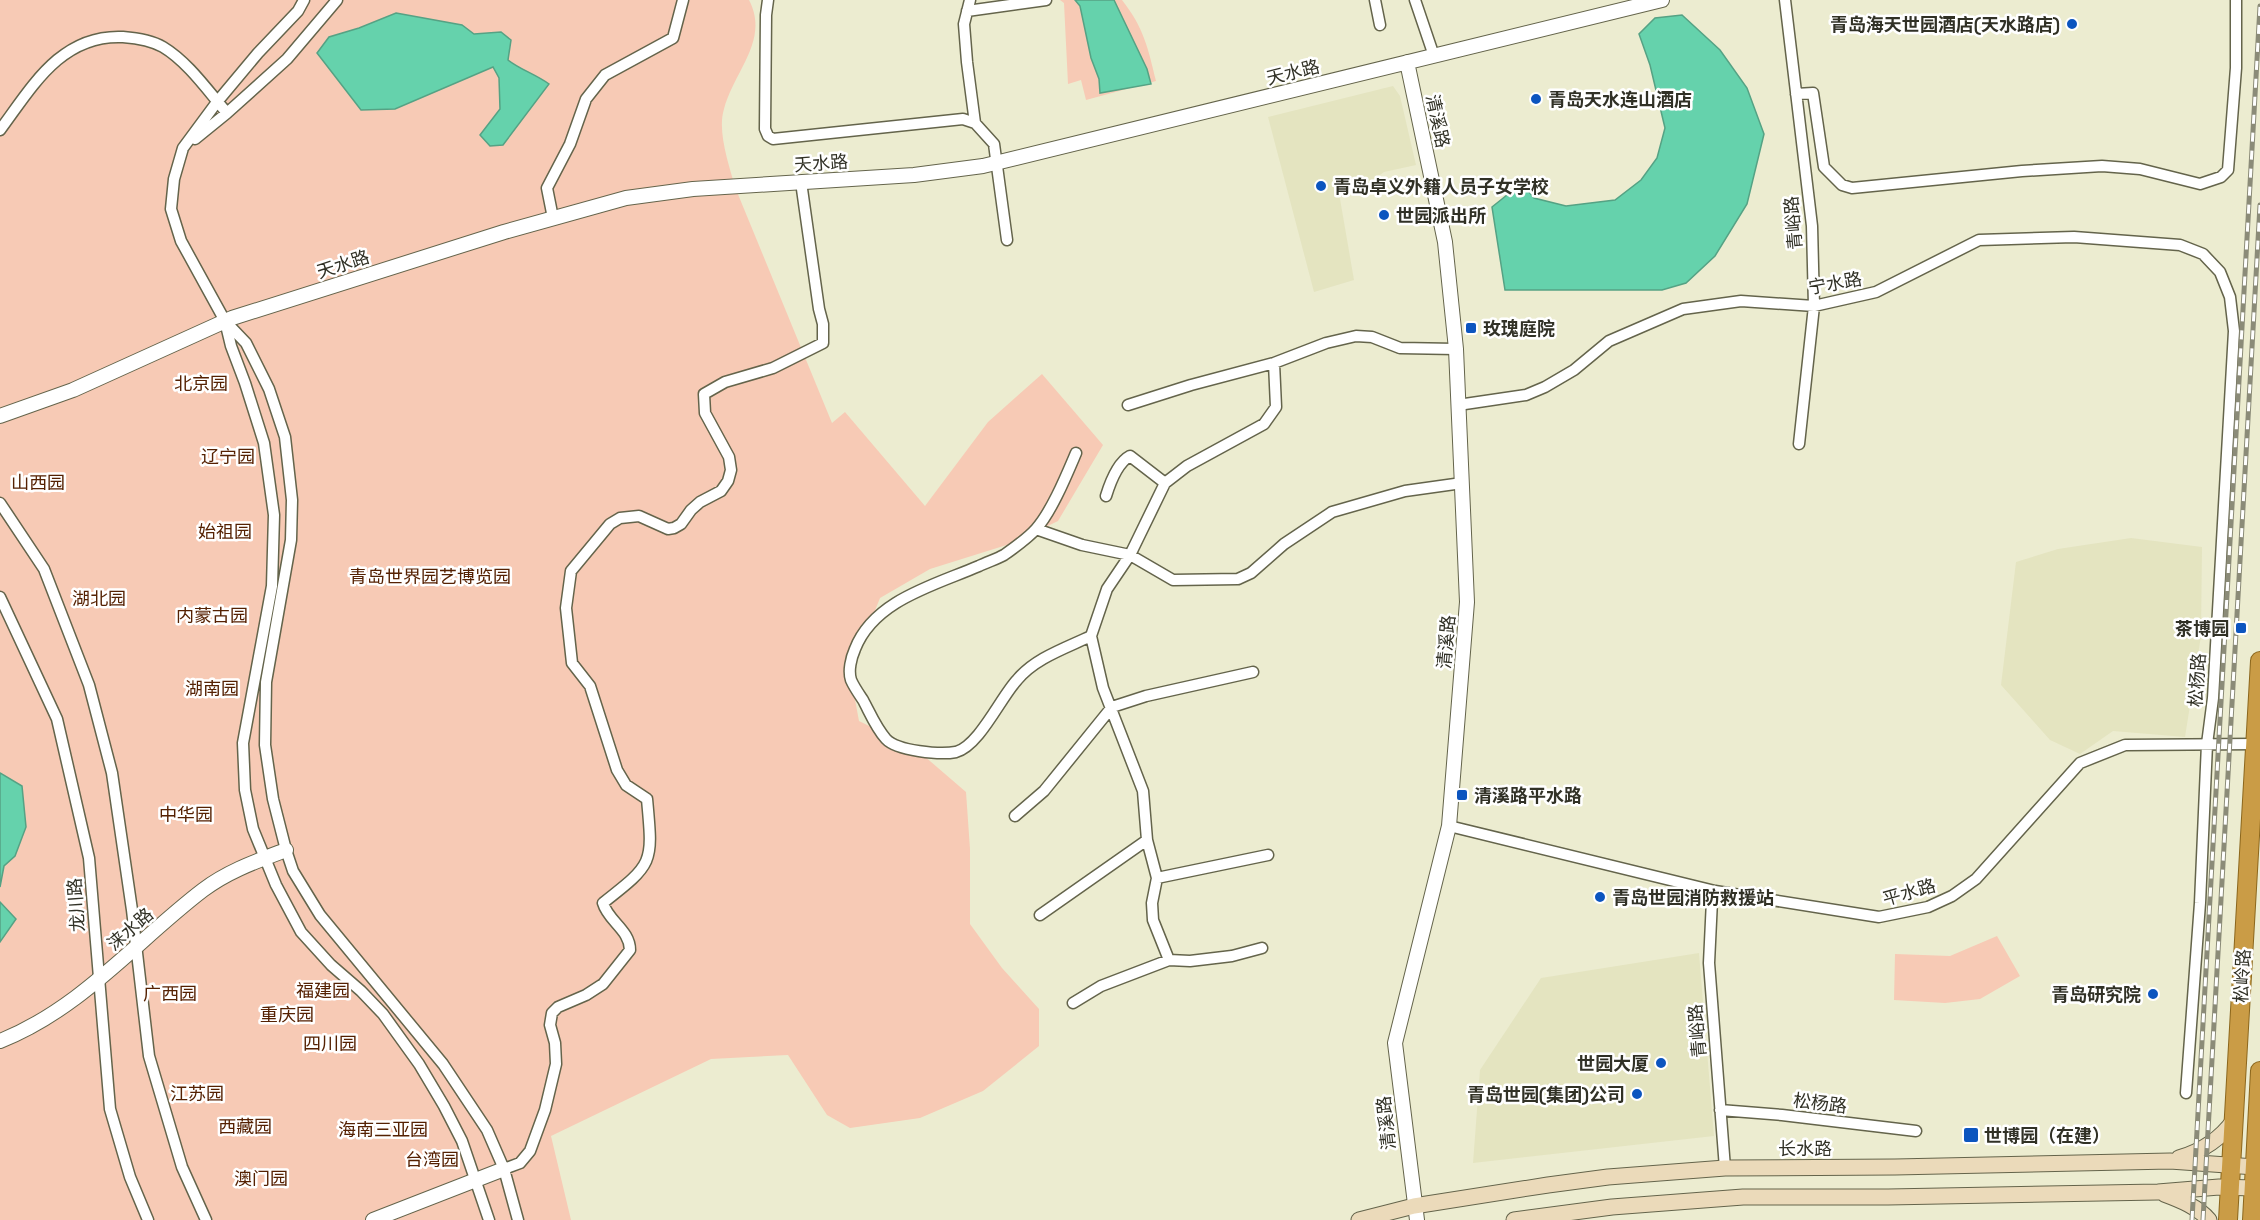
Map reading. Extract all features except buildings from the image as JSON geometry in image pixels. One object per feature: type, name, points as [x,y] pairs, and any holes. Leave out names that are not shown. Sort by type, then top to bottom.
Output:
[{"type":"highway","name":"松岭路","points":[[2228,1220],[2256,789],[2255,744],[2260,661]]},
{"type":"highway","points":[[2252,1220],[2260,1071]]},
{"type":"main road","points":[[2170,1161],[2195,1154],[2215,1142],[2234,1120]]},
{"type":"main road","name":"长水路","points":[[1359,1220],[1415,1213],[1608,1177],[1725,1168],[2170,1161],[2254,1167]]},
{"type":"main road","points":[[1514,1220],[1612,1207],[1743,1197],[2158,1192],[2230,1187],[2253,1188]]},
{"type":"main road","points":[[2158,1192],[2182,1201],[2210,1220]]},
{"type":"street","points":[[304,0],[298,11],[258,53],[217,102],[183,148],[174,179],[171,209],[181,241],[225,321],[246,343],[269,389],[285,437],[292,500],[291,540],[266,682],[265,745],[273,799],[293,871],[320,915],[443,1064],[487,1130],[504,1169],[518,1220]]},
{"type":"street","points":[[183,148],[227,113],[286,59],[337,0]]},
{"type":"street","points":[[553,218],[547,188],[570,144],[586,99],[605,75],[673,38],[683,0]]},
{"type":"street","points":[[768,0],[765,129],[768,136],[773,139],[963,119],[975,123],[994,144],[1007,240]]},
{"type":"street","points":[[970,0],[964,24],[975,123]]},
{"type":"street","points":[[967,11],[1046,0]]},
{"type":"street","points":[[1375,0],[1380,25]]},
{"type":"street","points":[[1415,0],[1434,56]]},
{"type":"street","name":"天水路","points":[[0,416],[73,390],[225,321],[504,232],[626,198],[693,189],[914,175],[997,162],[1662,0]]},
{"type":"street","name":"青峪路","points":[[1785,0],[1812,225],[1814,306],[1799,444]]},
{"type":"street","points":[[1796,94],[1813,93],[1824,167],[1842,185],[1852,188],[2022,171],[2102,166],[2140,169],[2200,184],[2221,177],[2228,170],[2236,68],[2236,0]]},
{"type":"street","points":[[0,130],[29,88],[50,65],[83,43],[106,36],[137,38],[162,47],[183,64],[227,113]]},
{"type":"street","name":"清溪路","points":[[1407,62],[1445,242],[1455,349],[1467,602],[1449,826],[1395,1043],[1415,1213]]},
{"type":"street","points":[[373,1220],[520,1163],[530,1151],[545,1110],[556,1064],[555,1042],[550,1025],[552,1013],[558,1007],[586,995],[603,984],[630,950],[630,943],[625,933],[605,909],[603,903],[639,874],[646,864],[650,852],[647,800],[626,785],[617,770],[590,686],[572,663],[566,608],[571,571],[610,524],[620,518],[639,516],[668,529],[674,528],[681,524],[700,502],[721,490],[728,481],[731,470],[729,457],[705,413],[704,394],[725,382],[773,368],[823,343],[823,324],[801,183]]},
{"type":"street","name":"宁水路","points":[[1458,405],[1526,395],[1545,387],[1574,370],[1609,341],[1683,309],[1742,301],[1814,306],[1876,292],[1979,240],[2074,237],[2180,245],[2203,254],[2220,272]]},
{"type":"street","name":"松杨路","points":[[2187,1093],[2200,903],[2207,744],[2214,687],[2234,331],[2230,297],[2220,272]]},
{"type":"street","points":[[225,321],[231,346],[264,443],[274,515],[272,586],[243,743],[245,790],[253,829],[264,859],[301,932],[331,965],[383,1014],[419,1064],[462,1141],[489,1220]]},
{"type":"street","points":[[1128,405],[1191,385],[1274,363],[1326,343],[1356,336],[1372,337],[1400,348],[1455,349]]},
{"type":"street","points":[[1169,960],[1153,920],[1152,903],[1157,878],[1147,840],[1143,791],[1103,688],[1091,636],[1107,589],[1130,555],[1166,483],[1187,466],[1264,424],[1276,407],[1274,363]]},
{"type":"street","points":[[1076,453],[1063,484],[1036,529],[1003,555],[886,609],[871,622],[859,639],[851,658],[850,678],[879,730],[889,742],[904,748],[941,753],[956,752],[971,742],[1017,679],[1046,657],[1091,636]]},
{"type":"street","points":[[1106,496],[1111,482],[1125,459],[1130,456],[1166,483]]},
{"type":"street","points":[[1036,529],[1082,545],[1130,555],[1173,579],[1238,579],[1251,573],[1284,544],[1332,512],[1405,491],[1462,483]]},
{"type":"street","points":[[0,503],[44,569],[89,685],[112,773],[149,1056],[182,1167],[206,1220]]},
{"type":"street","name":"龙川路","points":[[0,597],[57,719],[89,858],[110,1109],[130,1177],[148,1220]]},
{"type":"street","points":[[1015,816],[1044,791],[1112,707],[1146,696],[1254,672]]},
{"type":"street","name":"平水路","points":[[1449,826],[1715,891],[1879,917],[1928,907],[1952,896],[1976,879],[2080,763],[2125,745],[2255,744]]},
{"type":"street","points":[[1040,915],[1147,840]]},
{"type":"street","name":"涞水路","points":[[0,1041],[19,1033],[99,981],[136,946],[204,889],[235,870],[286,850]]},
{"type":"street","points":[[1157,878],[1268,855]]},
{"type":"street","name":"青峪路","points":[[1715,891],[1712,900],[1708,963],[1725,1168]]},
{"type":"street","points":[[1073,1003],[1101,986],[1169,960],[1200,960],[1232,956],[1262,948]]},
{"type":"street","name":"松杨路","points":[[1720,1110],[1916,1131]]},
{"type":"shaded area","points":[[1075,0],[1114,0],[1147,69],[1151,84],[1100,93],[1099,79],[1091,58],[1080,6]]},
{"type":"shaded area","points":[[396,13],[462,25],[474,34],[501,32],[511,40],[508,60],[549,84],[503,145],[490,146],[480,135],[500,109],[499,78],[493,67],[395,109],[361,110],[317,53],[329,37]]},
{"type":"shaded area","points":[[1682,15],[1720,50],[1747,88],[1764,134],[1747,204],[1715,256],[1686,283],[1662,290],[1505,290],[1492,207],[1522,183],[1534,198],[1566,206],[1615,200],[1641,180],[1657,158],[1665,128],[1650,65],[1639,34],[1655,18]]},
{"type":"shaded area","name":"青岛卓义外籍人员子女学校","points":[[1393,86],[1400,96],[1416,165],[1384,172],[1373,180],[1339,193],[1354,280],[1314,292],[1268,117]]},
{"type":"shaded area","points":[[2131,538],[2202,547],[2201,636],[2185,737],[2113,731],[2080,754],[2050,740],[2001,685],[2016,562],[2058,549]]},
{"type":"shaded area","points":[[0,773],[22,786],[26,827],[15,856],[4,866],[0,887]]},
{"type":"shaded area","points":[[0,902],[16,919],[0,942]]},
{"type":"shaded area","points":[[1699,953],[1714,1136],[1473,1163],[1480,1070],[1541,978]]},
{"type":"green space","name":"青岛世界园艺博览园","points":[[0,0],[749,0],[754,15],[753,42],[724,109],[722,127],[725,148],[735,187],[832,423],[845,412],[925,506],[988,422],[1042,374],[1103,445],[1058,521],[1013,543],[930,569],[880,598],[850,673],[859,721],[916,749],[966,792],[970,849],[970,924],[1002,968],[1039,1009],[1039,1046],[983,1091],[920,1118],[850,1128],[827,1115],[788,1055],[711,1059],[551,1136],[571,1220],[0,1220]]},
{"type":"green space","points":[[1060,0],[1122,0],[1140,29],[1148,48],[1156,81],[1086,100],[1081,80],[1068,84],[1064,3]]},
{"type":"green space","points":[[1997,936],[2020,976],[1980,999],[1945,1003],[1894,1000],[1895,954],[1950,956]]},
{"type":"railway","points":[[2192,1220],[2260,6]]},
{"type":"railway","points":[[2203,1220],[2260,205]]},
{"type":"place","name":"青岛海天世园酒店(天水路店)","points":[[2072,24]]},
{"type":"place","name":"青岛天水连山酒店","points":[[1536,99]]},
{"type":"place","name":"青岛卓义外籍人员子女学校","points":[[1321,186]]},
{"type":"place","name":"世园派出所","points":[[1384,215]]},
{"type":"place","name":"玫瑰庭院","points":[[1471,328]]},
{"type":"place","name":"茶博园","points":[[2241,628]]},
{"type":"place","name":"清溪路平水路","points":[[1462,795]]},
{"type":"place","name":"青岛世园消防救援站","points":[[1600,897]]},
{"type":"place","name":"青岛研究院","points":[[2153,994]]},
{"type":"place","name":"世园大厦","points":[[1661,1063]]},
{"type":"place","name":"青岛世园(集团)公司","points":[[1637,1094]]},
{"type":"place","name":"世博园（在建）","points":[[1971,1135]]},
{"type":"park label","name":"北京园","points":[[201,383]]},
{"type":"park label","name":"辽宁园","points":[[228,456]]},
{"type":"park label","name":"山西园","points":[[38,482]]},
{"type":"park label","name":"始祖园","points":[[225,531]]},
{"type":"park label","name":"湖北园","points":[[99,598]]},
{"type":"park label","name":"内蒙古园","points":[[212,615]]},
{"type":"park label","name":"湖南园","points":[[212,688]]},
{"type":"park label","name":"中华园","points":[[186,814]]},
{"type":"park label","name":"福建园","points":[[323,990]]},
{"type":"park label","name":"广西园","points":[[170,993]]},
{"type":"park label","name":"重庆园","points":[[287,1014]]},
{"type":"park label","name":"四川园","points":[[330,1043]]},
{"type":"park label","name":"江苏园","points":[[197,1093]]},
{"type":"park label","name":"西藏园","points":[[245,1126]]},
{"type":"park label","name":"海南三亚园","points":[[383,1129]]},
{"type":"park label","name":"台湾园","points":[[432,1159]]},
{"type":"park label","name":"澳门园","points":[[261,1178]]}]
